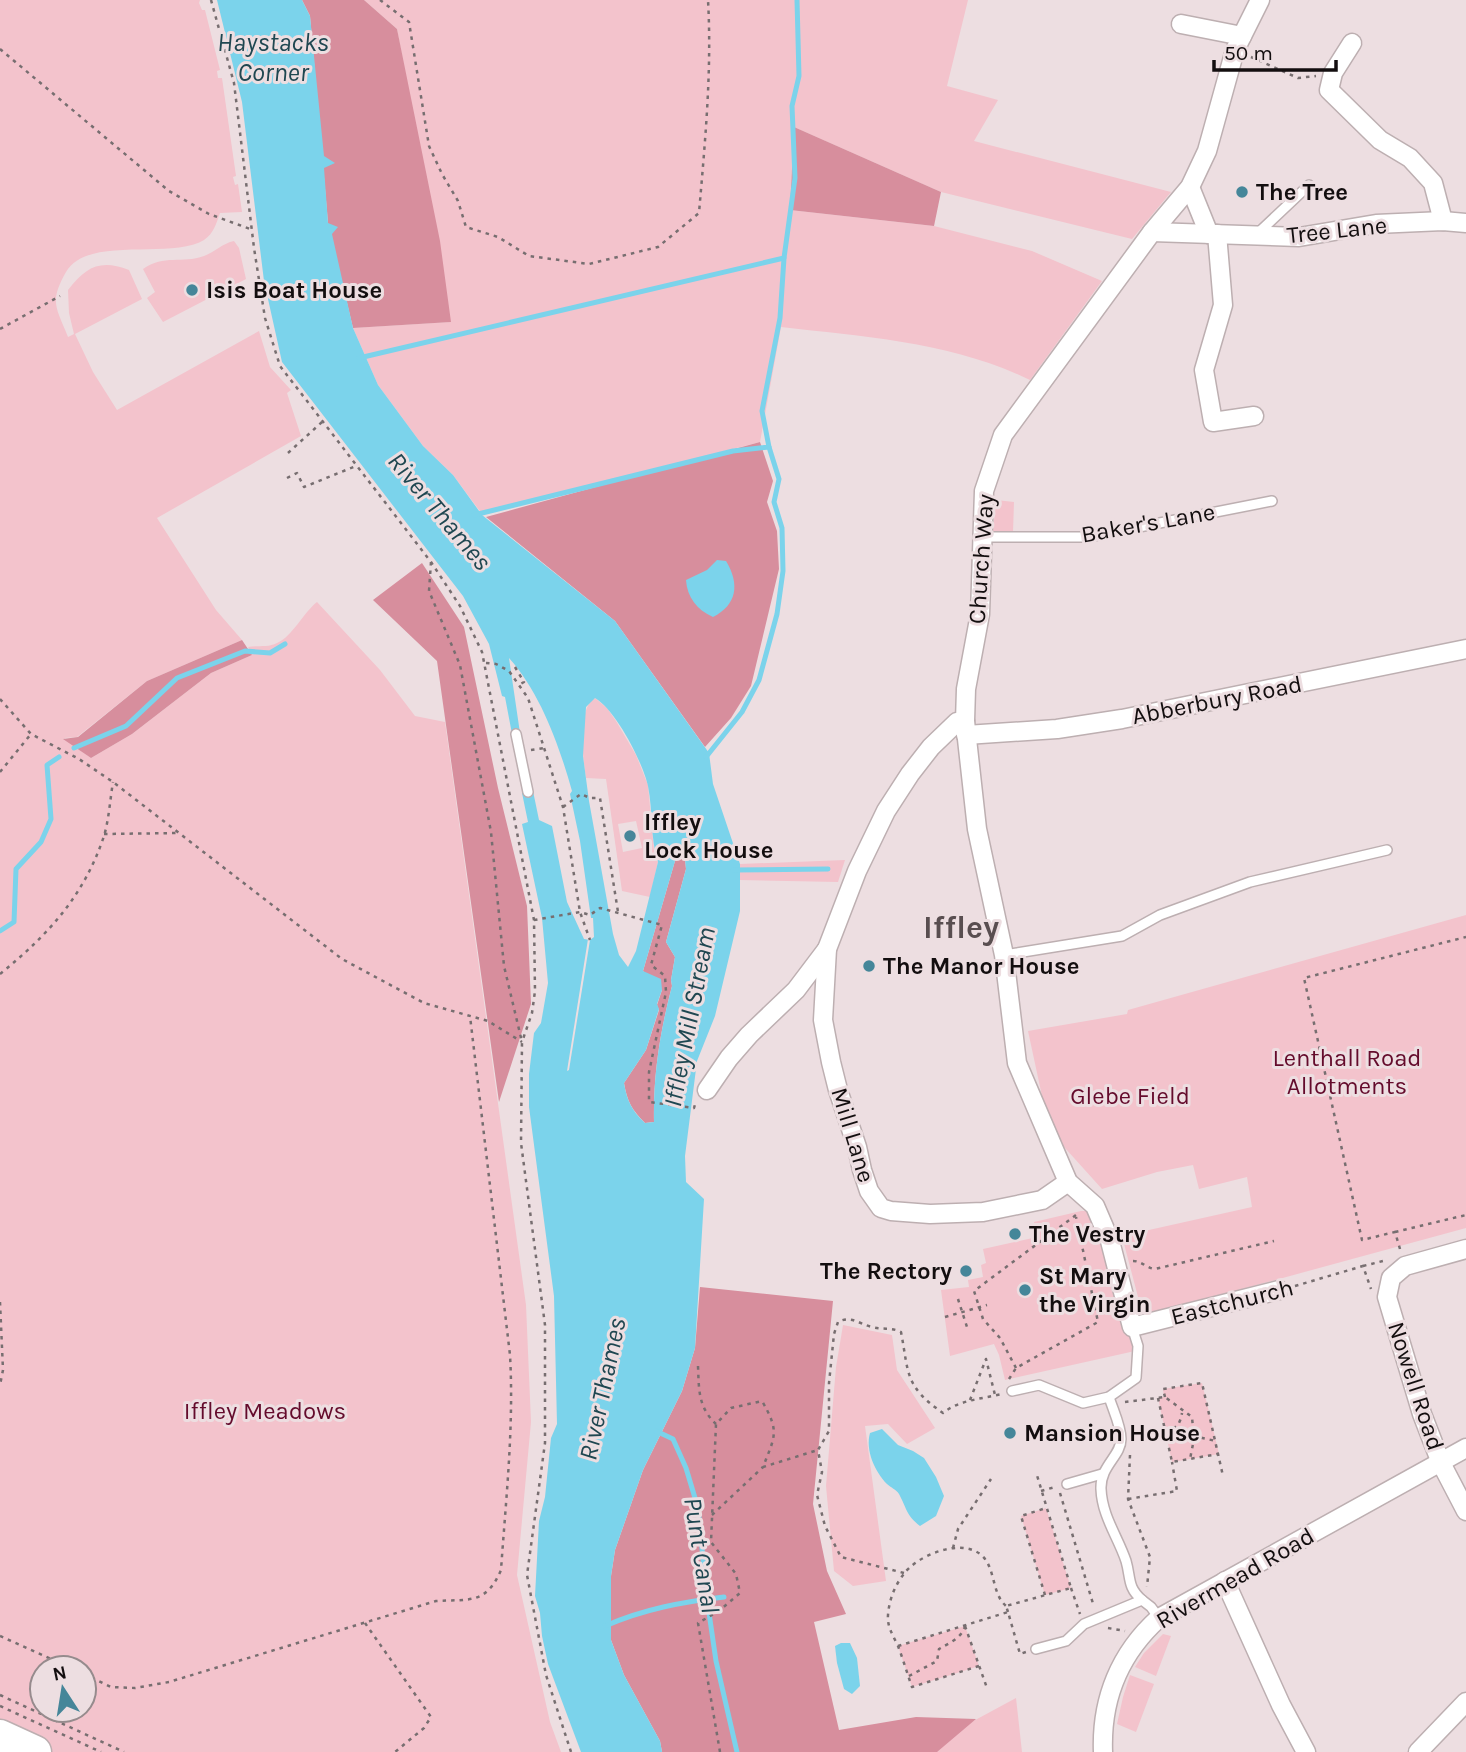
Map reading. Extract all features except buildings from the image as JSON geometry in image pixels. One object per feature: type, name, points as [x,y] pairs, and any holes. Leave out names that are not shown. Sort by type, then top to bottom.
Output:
[{"type":"highway","points":[[0,1736],[36,1752]]},
{"type":"street","name":"Church Way","points":[[1068,1182],[1017,1063],[1004,955],[977,829],[966,728],[966,689],[980,614],[984,491],[1003,435],[1152,232],[1190,187],[1207,151],[1238,43],[1260,0]]},
{"type":"street","points":[[1181,24],[1238,43]]},
{"type":"street","points":[[1352,43],[1334,73],[1329,90],[1380,140],[1410,158],[1433,183],[1443,221]]},
{"type":"street","points":[[1190,187],[1213,234],[1223,305],[1204,370],[1213,422],[1254,416]]},
{"type":"street","name":"Tree Lane","points":[[1152,232],[1299,237],[1376,224],[1443,221],[1466,223]]},
{"type":"street","name":"Abberbury Road","points":[[966,728],[1057,729],[1122,719],[1466,649]]},
{"type":"street","name":"Mill Lane","points":[[706,1090],[729,1058],[796,990],[827,949],[861,862],[886,811],[931,747],[957,722],[966,728]]},
{"type":"street","name":"Mill Lane","points":[[827,949],[824,1020],[831,1062],[869,1191],[881,1208],[930,1214],[983,1212],[1042,1200],[1068,1182]]},
{"type":"street","points":[[1068,1182],[1095,1206],[1110,1241],[1132,1327]]},
{"type":"street","points":[[1387,1297],[1391,1278],[1405,1266],[1466,1249]]},
{"type":"street","name":"Eastchurch","points":[[1132,1327],[1279,1290]]},
{"type":"street","name":"Nowell Road","points":[[1387,1297],[1422,1414],[1441,1463],[1466,1511]]},
{"type":"street","name":"Rivermead Road","points":[[1104,1752],[1104,1720],[1115,1678],[1130,1648],[1159,1618],[1466,1448]]},
{"type":"street","points":[[1225,1581],[1281,1705],[1306,1752]]},
{"type":"street","points":[[1418,1752],[1466,1702]]},
{"type":"lane","points":[[1254,237],[1309,185]]},
{"type":"lane","name":"Baker's Lane","points":[[981,537],[1088,537],[1272,501]]},
{"type":"lane","points":[[516,734],[528,792]]},
{"type":"lane","points":[[1004,955],[1122,936],[1160,915],[1250,882],[1387,850]]},
{"type":"lane","points":[[1012,1391],[1039,1385],[1083,1403],[1109,1397],[1136,1378],[1138,1346],[1132,1327]]},
{"type":"lane","points":[[1109,1397],[1121,1439],[1119,1448],[1102,1474],[1101,1489],[1109,1525],[1122,1550],[1133,1592],[1151,1606],[1159,1618]]},
{"type":"lane","points":[[1062,1485],[1102,1474]]},
{"type":"lane","points":[[1035,1649],[1066,1641],[1084,1624],[1142,1600]]},
{"type":"path","points":[[211,0],[234,83],[265,318],[280,366],[431,562],[460,606],[482,652],[534,920],[535,991],[532,1013],[522,1042]]},
{"type":"path","points":[[380,0],[409,22],[429,146],[458,201],[466,227],[498,237],[529,256],[589,264],[658,247],[699,213],[710,51],[708,0]]},
{"type":"path","points":[[1238,43],[1298,78],[1334,73]]},
{"type":"path","points":[[0,49],[169,191],[209,215],[253,230]]},
{"type":"path","points":[[0,329],[60,296]]},
{"type":"path","points":[[288,453],[322,422]]},
{"type":"path","points":[[287,478],[297,473],[304,487],[356,466]]},
{"type":"path","points":[[431,562],[429,591],[460,665],[491,832],[504,966],[522,1042],[521,1143],[545,1325],[545,1443],[527,1575],[546,1675],[571,1752]]},
{"type":"path","points":[[485,663],[496,664],[509,671],[528,698],[563,807],[580,912],[590,940]]},
{"type":"path","points":[[515,667],[524,682],[519,685]]},
{"type":"path","points":[[0,699],[31,734],[79,759],[113,782],[341,959],[424,1003],[488,1021],[522,1042]]},
{"type":"path","points":[[0,772],[31,734]]},
{"type":"path","points":[[0,974],[65,913],[88,876],[104,834],[113,782]]},
{"type":"path","points":[[563,807],[581,794],[600,798],[618,912]]},
{"type":"path","points":[[104,834],[180,833]]},
{"type":"path","points":[[534,920],[580,912],[590,915],[600,908],[662,925],[651,965],[665,976],[666,992],[649,1072],[649,1102],[690,1108]]},
{"type":"path","points":[[1466,937],[1304,978],[1362,1240],[1466,1215]]},
{"type":"path","points":[[98,1681],[111,1687],[135,1688],[169,1682],[436,1601],[477,1598],[494,1587],[501,1570],[509,1430],[513,1406],[510,1355],[470,1016]]},
{"type":"path","points":[[1068,1182],[1076,1217],[1098,1322],[1016,1368],[1000,1338],[983,1320],[974,1292],[1076,1217]]},
{"type":"path","points":[[1395,1232],[1399,1247]]},
{"type":"path","points":[[1116,1265],[1134,1261],[1154,1269],[1275,1241]]},
{"type":"path","name":"Eastchurch","points":[[1279,1290],[1363,1266],[1375,1297],[1387,1297]]},
{"type":"path","points":[[958,1299],[967,1327]]},
{"type":"path","points":[[0,1302],[3,1370],[0,1385]]},
{"type":"path","points":[[945,1317],[987,1305]]},
{"type":"path","points":[[904,1573],[841,1557],[825,1526],[817,1495],[822,1472],[818,1450],[829,1431],[828,1403],[834,1334],[838,1322],[853,1319],[873,1328],[895,1329],[901,1332],[907,1372],[924,1400],[943,1413],[951,1406],[1012,1391]]},
{"type":"path","points":[[970,1401],[986,1359],[995,1395]]},
{"type":"path","points":[[698,1366],[699,1399],[708,1416],[716,1424]]},
{"type":"path","points":[[1190,1460],[1192,1417],[1165,1398],[1163,1390],[1202,1382],[1223,1476]]},
{"type":"path","points":[[1109,1397],[1127,1402],[1165,1398]]},
{"type":"path","points":[[1128,1499],[1177,1491],[1158,1398]]},
{"type":"path","points":[[720,1752],[698,1623],[719,1611],[740,1593],[736,1574],[711,1542],[716,1424],[731,1408],[762,1401],[771,1415],[776,1432],[763,1467]]},
{"type":"path","points":[[1165,1431],[1175,1429],[1181,1422],[1182,1412]]},
{"type":"path","points":[[1193,1436],[1216,1441]]},
{"type":"path","points":[[1121,1439],[1130,1451],[1128,1499],[1150,1557],[1149,1584],[1142,1600]]},
{"type":"path","points":[[712,1515],[763,1467],[818,1450]]},
{"type":"path","points":[[1172,1462],[1219,1454]]},
{"type":"path","points":[[1006,1606],[1070,1588],[1036,1472]]},
{"type":"path","points":[[953,1548],[958,1529],[991,1479]]},
{"type":"path","points":[[1062,1485],[1092,1603]]},
{"type":"path","points":[[1045,1595],[1021,1516],[1046,1508]]},
{"type":"path","points":[[979,1666],[912,1687],[889,1628],[887,1616],[892,1594],[904,1573],[937,1552],[953,1548],[971,1549],[982,1556],[991,1572],[1000,1601],[1006,1606],[1020,1654],[1035,1649]]},
{"type":"path","points":[[898,1646],[1008,1612]]},
{"type":"path","points":[[365,1623],[431,1717],[424,1728],[395,1752]]},
{"type":"path","points":[[965,1626],[987,1688]]},
{"type":"path","points":[[908,1676],[937,1661],[939,1649],[954,1640],[964,1631],[965,1626]]},
{"type":"path","points":[[0,1636],[40,1654]]},
{"type":"path","points":[[0,1695],[124,1752]]},
{"type":"path","points":[[0,1706],[101,1752]]},
{"type":"green space","name":"Iffley Meadows","points":[[0,0],[200,0],[220,70],[217,71],[218,78],[222,78],[236,176],[233,177],[235,185],[238,184],[242,212],[220,213],[210,234],[204,240],[189,246],[110,251],[92,254],[77,261],[61,282],[56,305],[68,337],[74,334],[69,313],[68,290],[75,282],[94,267],[102,265],[129,270],[142,299],[75,334],[93,372],[117,410],[259,331],[270,367],[291,390],[287,393],[301,436],[157,518],[216,610],[242,640],[147,681],[77,737],[64,738],[91,758],[132,734],[211,673],[252,655],[248,647],[270,645],[283,640],[317,602],[380,670],[415,716],[445,722],[526,1305],[531,1422],[517,1575],[550,1722],[561,1752],[0,1752]]},
{"type":"green space","points":[[364,0],[968,0],[947,86],[998,100],[974,141],[1171,192],[1132,239],[941,192],[794,127],[790,210],[934,226],[1032,251],[1102,281],[1030,380],[1000,367],[940,349],[877,338],[781,327],[760,442],[482,514],[453,475],[423,446],[378,385],[353,328],[450,322],[397,29]]},
{"type":"green space","points":[[234,241],[239,248],[246,279],[163,322],[147,298],[155,292],[143,269],[166,260],[204,256]]},
{"type":"green space","points":[[996,500],[1014,502],[1013,532],[993,531]]},
{"type":"green space","points":[[595,698],[607,708],[636,755],[648,785],[654,850],[658,862],[650,897],[622,891],[606,779],[586,778],[582,735],[589,704]],"holes":[[[636,821],[642,848],[623,852],[618,824]]]},
{"type":"green space","points":[[845,860],[838,882],[740,880],[740,864]]},
{"type":"green space","name":"Lenthall Road Allotments","points":[[1466,915],[1466,1228],[1143,1316],[1122,1236],[1252,1207],[1247,1177],[1199,1189],[1193,1165],[1157,1172],[1102,1189],[1056,1138],[1042,1096],[1028,1031],[1127,1014],[1128,1010]]},
{"type":"green space","points":[[1081,1211],[1094,1211],[1135,1351],[1005,1380],[994,1344],[950,1356],[941,1290],[969,1287],[968,1280],[983,1277],[981,1265],[986,1263],[983,1249],[1037,1237],[1034,1222]]},
{"type":"green space","points":[[843,1325],[892,1335],[897,1370],[935,1428],[907,1444],[888,1424],[865,1426],[886,1581],[853,1586],[834,1571],[826,1486],[836,1367]]},
{"type":"green space","points":[[1202,1383],[1219,1454],[1172,1462],[1158,1398],[1164,1397],[1163,1389]]},
{"type":"green space","points":[[1046,1508],[1071,1588],[1045,1595],[1021,1516]]},
{"type":"green space","points":[[965,1626],[979,1666],[912,1687],[898,1646]]},
{"type":"green space","points":[[1163,1634],[1171,1636],[1156,1676],[1135,1667],[1144,1653]]},
{"type":"green space","points":[[1130,1675],[1154,1684],[1136,1732],[1117,1724]]},
{"type":"green space","points":[[1016,1698],[1022,1752],[916,1752]]},
{"type":"shaded area","points":[[302,0],[364,0],[397,29],[440,241],[451,322],[353,328],[328,223],[310,16]]},
{"type":"shaded area","points":[[794,127],[941,192],[934,226],[790,210]]},
{"type":"shaded area","points":[[760,442],[773,481],[767,502],[777,531],[779,569],[751,686],[731,718],[705,747],[615,621],[486,517]]},
{"type":"shaded area","points":[[422,563],[464,627],[498,788],[527,906],[531,1004],[499,1102],[437,661],[373,600]]},
{"type":"shaded area","points":[[242,640],[252,655],[211,673],[132,734],[91,758],[63,739],[78,737],[147,681]]},
{"type":"shaded area","points":[[685,859],[686,869],[666,942],[675,957],[672,986],[658,1054],[654,1122],[645,1123],[631,1105],[624,1083],[646,1050],[659,1010],[657,1005],[662,990],[643,971],[675,861]]},
{"type":"shaded area","points":[[700,1287],[833,1301],[813,1504],[827,1571],[846,1614],[814,1622],[839,1730],[916,1717],[976,1719],[937,1752],[662,1752],[660,1741],[624,1675],[611,1640],[611,1576],[615,1550],[643,1470],[682,1391],[695,1348]]},
{"type":"water","points":[[217,0],[302,0],[310,16],[324,156],[335,163],[324,168],[328,223],[338,227],[332,234],[353,328],[378,385],[423,446],[453,475],[482,515],[615,621],[709,753],[713,784],[740,864],[740,911],[715,1016],[697,1061],[685,1156],[686,1182],[704,1199],[695,1348],[682,1391],[643,1470],[615,1550],[611,1576],[611,1640],[624,1675],[660,1741],[662,1752],[581,1752],[548,1664],[535,1596],[539,1521],[545,1497],[551,1438],[557,1424],[554,1296],[529,1107],[529,1074],[534,1033],[541,1023],[548,983],[542,918],[522,824],[528,822],[522,793],[533,791],[539,820],[552,826],[567,902],[584,939],[590,940],[594,937],[593,918],[570,794],[572,791],[548,721],[531,688],[509,658],[520,733],[512,734],[505,697],[502,696],[489,644],[463,596],[282,362],[264,281],[242,102]],"holes":[[[595,698],[620,725],[635,751],[650,795],[658,862],[636,951],[628,967],[619,955],[613,934],[583,756],[586,707]],[[685,859],[686,869],[666,942],[675,957],[672,986],[658,1054],[654,1122],[645,1123],[631,1105],[624,1083],[646,1050],[659,1009],[657,1004],[662,990],[661,979],[643,971],[675,861]]]},
{"type":"water","points":[[717,560],[726,561],[733,578],[734,593],[727,606],[713,617],[702,611],[694,602],[688,592],[686,580],[707,570]]},
{"type":"water","points":[[882,1429],[898,1445],[924,1458],[944,1496],[936,1516],[920,1526],[909,1515],[898,1492],[883,1479],[872,1460],[870,1433]]},
{"type":"water","points":[[850,1643],[857,1658],[860,1686],[852,1694],[844,1689],[837,1663],[835,1646]]},
{"type":"pier","points":[[588,939],[590,940],[567,1071]]},
{"type":"waterway","points":[[359,358],[784,258],[795,178],[792,106],[799,76],[797,0]]},
{"type":"waterway","name":"River Thames","points":[[474,515],[733,451],[769,447],[762,411],[780,318],[784,258]]},
{"type":"waterway","points":[[706,757],[742,712],[759,680],[777,614],[783,571],[782,528],[774,502],[779,479],[769,447]]},
{"type":"waterway","points":[[74,748],[126,726],[177,678],[245,651],[270,653],[285,644]]},
{"type":"waterway","points":[[0,931],[14,922],[16,869],[41,842],[51,819],[47,765],[59,757]]},
{"type":"waterway","points":[[733,870],[828,869]]},
{"type":"waterway","name":"Punt Canal","points":[[656,1431],[673,1439],[686,1468],[698,1508],[716,1661],[737,1752]]},
{"type":"waterway","points":[[605,1626],[663,1607],[724,1597]]},
{"type":"place","name":"The Tree","points":[[1242,192]]},
{"type":"place","name":"Isis Boat House","points":[[192,290]]},
{"type":"place","name":"Iffley Lock House","points":[[630,836]]},
{"type":"place","name":"The Manor House","points":[[869,966]]},
{"type":"place","name":"The Vestry","points":[[1015,1234]]},
{"type":"place","name":"The Rectory","points":[[966,1271]]},
{"type":"place","name":"St Mary the Virgin","points":[[1025,1290]]},
{"type":"place","name":"Mansion House","points":[[1010,1433]]},
{"type":"district","name":"Iffley","points":[[961,927]]},
{"type":"water label","name":"Haystacks Corner","points":[[273,57]]},
{"type":"water label","name":"Iffley Mill Stream","points":[[689,1017]]},
{"type":"park label","name":"Glebe Field","points":[[1130,1096]]}]
